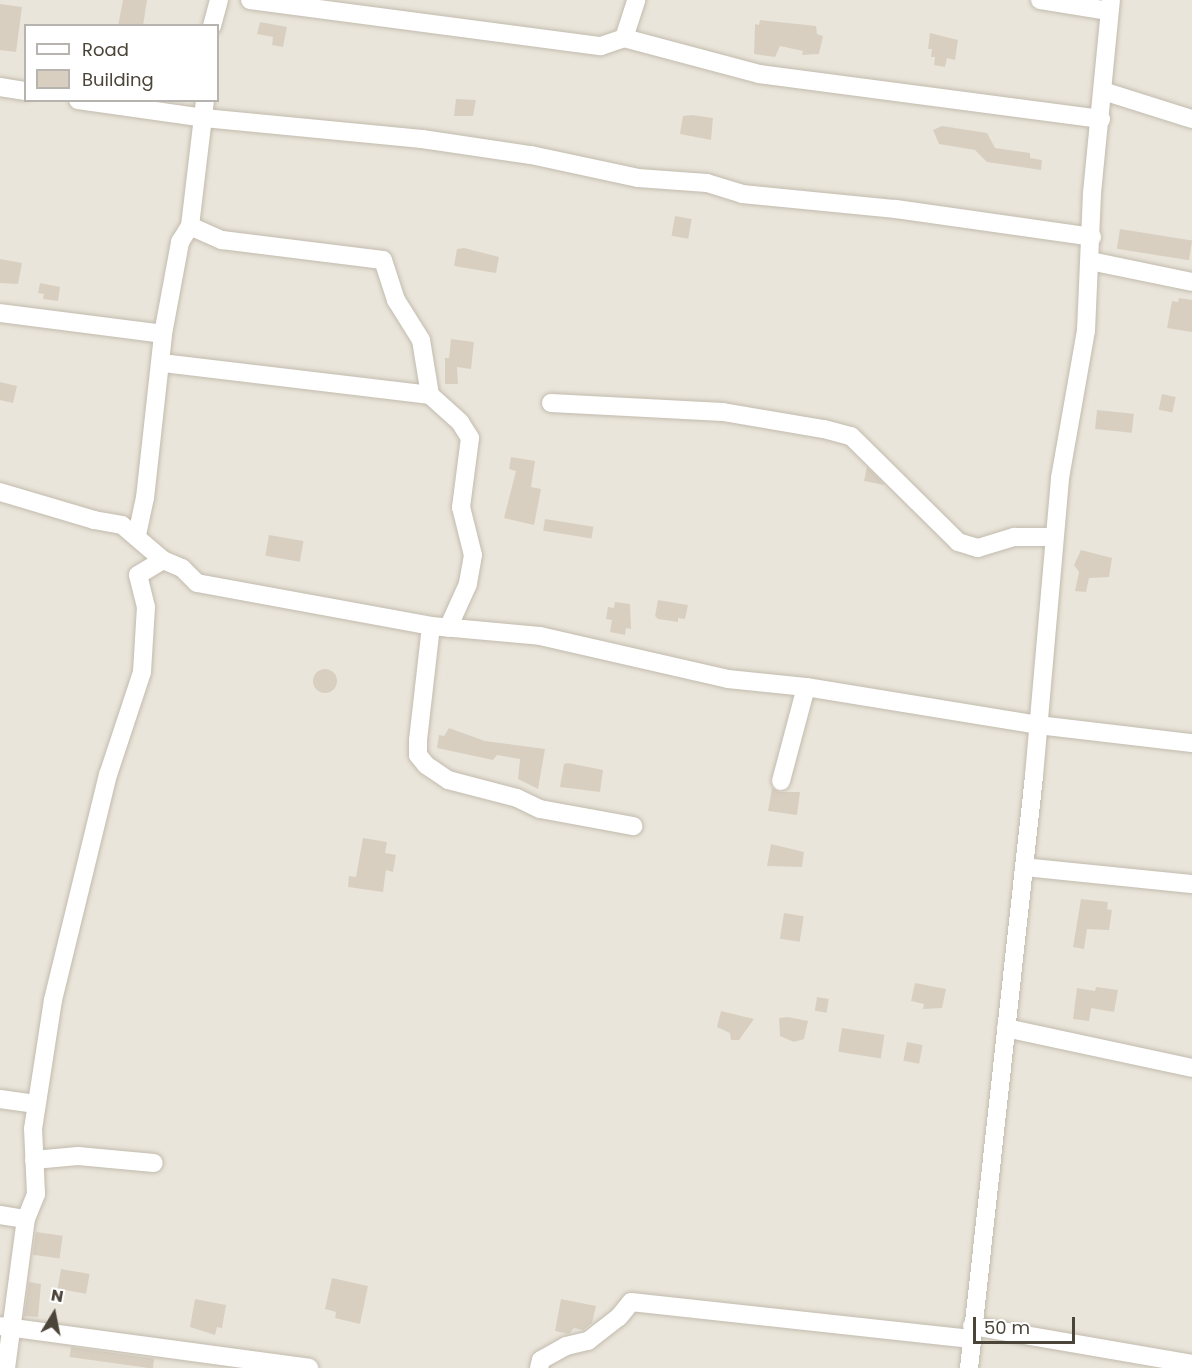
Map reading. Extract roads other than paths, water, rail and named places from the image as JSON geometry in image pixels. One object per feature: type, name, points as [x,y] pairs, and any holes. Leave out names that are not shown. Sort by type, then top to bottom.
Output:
[{"type":"street","points":[[213,24],[219,0]]},
{"type":"street","points":[[250,0],[601,46],[624,39],[759,74],[1101,119]]},
{"type":"street","points":[[624,39],[636,0]]},
{"type":"street","points":[[969,1368],[971,1332],[1024,867],[1054,537],[1068,425],[1086,331],[1092,237],[1092,193],[1101,119],[1110,6],[1040,0]]},
{"type":"street","points":[[0,87],[24,91]]},
{"type":"street","points":[[1103,91],[1192,119]]},
{"type":"street","points":[[106,102],[204,109],[531,154],[638,178],[707,183],[742,194],[896,209],[1092,237]]},
{"type":"street","points":[[137,535],[145,498],[162,363],[163,334],[180,242],[190,226],[204,109]]},
{"type":"street","points":[[190,226],[222,240],[383,260],[396,300],[421,340],[430,395]]},
{"type":"street","points":[[1090,261],[1192,282]]},
{"type":"street","points":[[0,313],[163,334]]},
{"type":"street","points":[[162,363],[430,395],[460,422],[470,438],[461,507],[473,555],[468,584],[439,627],[418,740],[418,755],[426,765],[448,780],[517,798],[540,809],[633,826]]},
{"type":"street","points":[[551,403],[723,412],[807,424],[851,436],[958,542],[978,548],[1014,537],[1054,537]]},
{"type":"street","points":[[0,492],[94,520],[122,525],[137,535],[164,560],[182,568],[197,583],[439,627],[540,636],[687,672],[806,687],[1038,725],[1192,743]]},
{"type":"street","points":[[6,1368],[5,1326],[26,1219],[36,1194],[34,1160],[36,1104],[70,926],[108,774],[142,672],[147,607],[138,575],[164,560]]},
{"type":"street","points":[[781,781],[806,687]]},
{"type":"street","points":[[1024,867],[1192,884]]},
{"type":"street","points":[[1006,1028],[1192,1068]]},
{"type":"street","points":[[0,1099],[36,1104]]},
{"type":"street","points":[[34,1160],[78,1156],[154,1163]]},
{"type":"street","points":[[0,1215],[26,1219]]},
{"type":"street","points":[[539,1368],[541,1360],[566,1346],[588,1341],[631,1302],[971,1332],[1192,1364]]},
{"type":"street","points":[[5,1326],[309,1368]]}]
